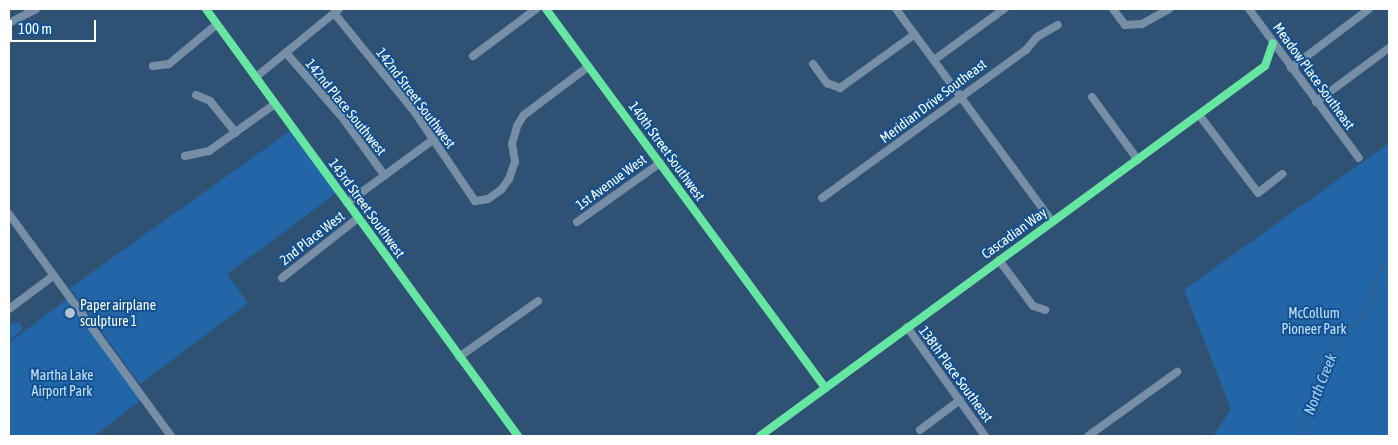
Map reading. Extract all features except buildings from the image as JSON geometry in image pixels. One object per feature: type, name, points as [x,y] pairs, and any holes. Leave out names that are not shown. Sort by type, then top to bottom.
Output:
[{"type":"street","points":[[9,23],[36,9]]},
{"type":"street","name":"143rd Street Southwest","points":[[206,9],[518,436]]},
{"type":"street","points":[[473,56],[536,9]]},
{"type":"street","name":"140th Street Southwest","points":[[546,9],[825,388]]},
{"type":"street","points":[[896,9],[1052,221]]},
{"type":"street","points":[[934,60],[1004,9]]},
{"type":"street","points":[[1113,9],[1125,25],[1142,24],[1169,9]]},
{"type":"street","points":[[1291,68],[1369,9]]},
{"type":"street","name":"Meadow Place Southeast","points":[[1253,10],[1273,43],[1359,158]]},
{"type":"street","points":[[256,77],[287,54],[337,11]]},
{"type":"street","name":"142nd Street Southwest","points":[[337,11],[434,140],[474,201],[488,199],[501,190],[509,179],[514,162],[514,135],[524,115],[589,66]]},
{"type":"street","points":[[153,66],[169,64],[217,24]]},
{"type":"street","name":"Meridian Drive Southeast","points":[[822,198],[1058,25]]},
{"type":"street","points":[[813,64],[827,84],[840,88],[915,34]]},
{"type":"street","name":"Cascadian Way","points":[[760,436],[1266,66],[1273,43]]},
{"type":"street","points":[[1316,102],[1389,48]]},
{"type":"street","name":"142nd Place Southwest","points":[[287,54],[341,116],[385,176]]},
{"type":"street","points":[[196,94],[210,101],[236,132]]},
{"type":"street","points":[[1092,97],[1138,160]]},
{"type":"street","points":[[185,156],[208,151],[275,104]]},
{"type":"street","points":[[1200,116],[1258,194],[1282,174]]},
{"type":"street","points":[[347,203],[434,140]]},
{"type":"street","name":"1st Avenue West","points":[[577,222],[660,163]]},
{"type":"street","points":[[9,214],[12,226],[53,276],[171,436]]},
{"type":"street","name":"2nd Place West","points":[[282,278],[358,218]]},
{"type":"street","points":[[999,260],[1033,306],[1045,310]]},
{"type":"street","points":[[9,309],[53,276]]},
{"type":"street","points":[[460,357],[538,302]]},
{"type":"street","name":"138th Place Southeast","points":[[907,327],[985,436]]},
{"type":"street","points":[[1088,436],[1177,372]]},
{"type":"street","points":[[920,430],[960,400]]},
{"type":"green space","points":[[290,131],[336,193],[227,274],[248,303],[140,384],[70,288]]},
{"type":"green space","name":"McCollum Pioneer Park","points":[[1389,143],[1389,436],[1213,436],[1231,409],[1184,290]]},
{"type":"green space","name":"Martha Lake Airport Park","points":[[67,299],[141,400],[94,436],[9,436],[9,343]]},
{"type":"green space","points":[[19,322],[23,329],[9,341],[9,324]]},
{"type":"waterway","name":"North Creek","points":[[1299,436],[1338,339],[1370,310],[1378,272],[1389,262]]},
{"type":"cycle path","points":[[206,9],[518,436]]},
{"type":"cycle path","points":[[546,9],[825,388]]},
{"type":"cycle path","points":[[760,436],[1265,66],[1273,43]]},
{"type":"place","name":"Paper airplane sculpture 1","points":[[70,313]]}]
